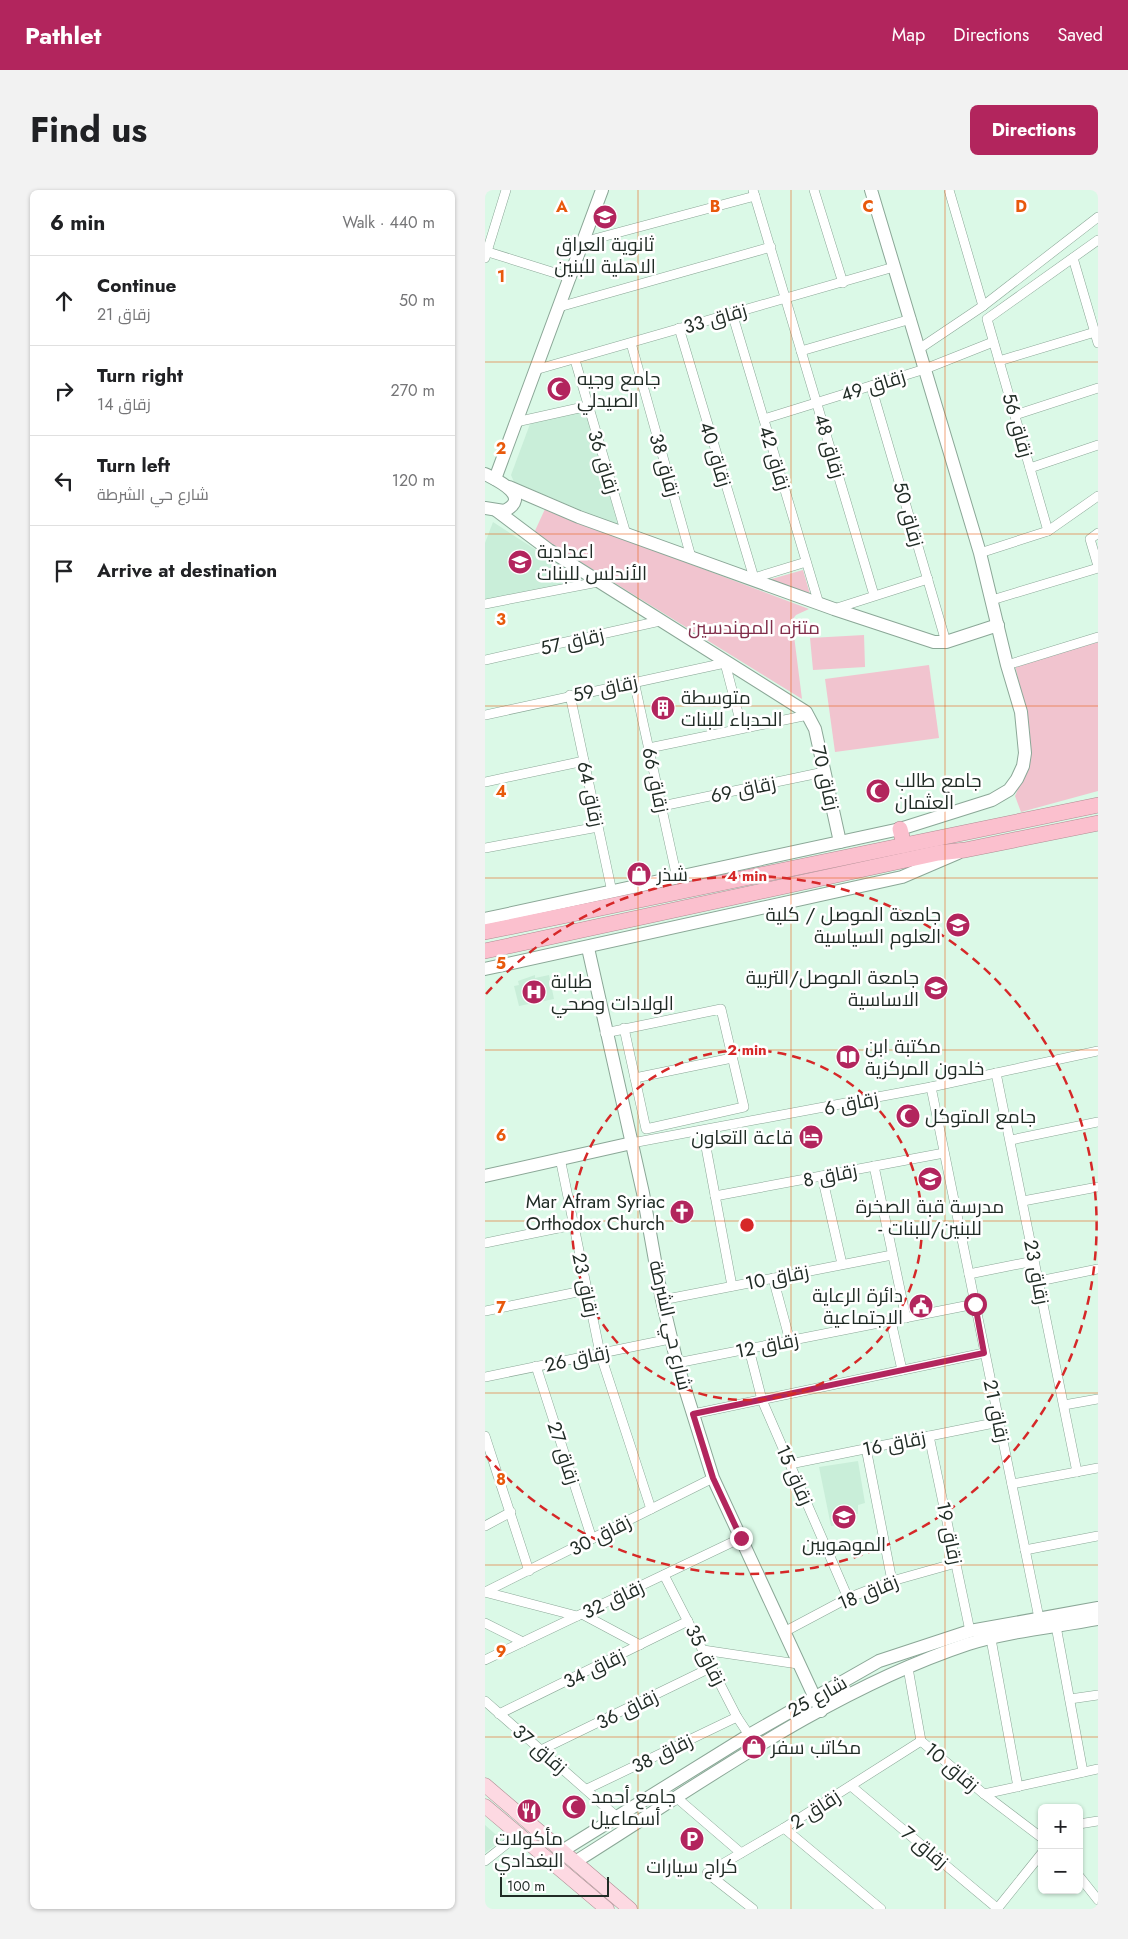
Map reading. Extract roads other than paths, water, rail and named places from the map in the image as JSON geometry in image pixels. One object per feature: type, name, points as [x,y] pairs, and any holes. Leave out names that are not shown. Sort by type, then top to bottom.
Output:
[{"type":"highway","points":[[1040,817],[1098,798]]},
{"type":"highway","points":[[485,932],[1098,805]]},
{"type":"highway","points":[[485,951],[938,853],[965,850],[1098,823]]},
{"type":"highway","points":[[900,829],[904,845]]},
{"type":"highway","points":[[1050,834],[1098,829]]},
{"type":"main road","points":[[485,1785],[630,1909]]},
{"type":"main road","points":[[485,1806],[607,1909]]},
{"type":"street","points":[[506,190],[486,254],[571,278]]},
{"type":"street","points":[[602,190],[571,278],[516,422],[490,476],[538,500],[626,534],[754,578],[819,604],[934,642],[945,642],[998,625]]},
{"type":"street","points":[[814,190],[843,283]]},
{"type":"street","points":[[485,919],[900,829],[992,800],[1009,790],[1017,779],[1024,760],[1025,732],[1021,712],[1007,665],[979,553],[911,319],[871,190]]},
{"type":"street","points":[[949,190],[983,306]]},
{"type":"street","points":[[583,242],[754,193]]},
{"type":"street","name":"زقاق 48","points":[[754,193],[874,595]]},
{"type":"street","points":[[919,349],[983,306],[1098,216]]},
{"type":"street","points":[[1098,240],[1073,258],[1098,344]]},
{"type":"street","points":[[559,306],[771,247]]},
{"type":"street","name":"زقاق 56","points":[[1048,530],[987,319],[1073,258]]},
{"type":"street","name":"زقاق 33","points":[[535,370],[894,267]]},
{"type":"street","name":"زقاق 42","points":[[732,313],[819,604]]},
{"type":"street","points":[[801,351],[911,319]]},
{"type":"street","name":"زقاق 40","points":[[679,328],[754,578]]},
{"type":"street","points":[[999,361],[1095,332]]},
{"type":"street","name":"زقاق 49","points":[[764,420],[925,369],[993,342]]},
{"type":"street","name":"زقاق 38","points":[[631,343],[691,557]]},
{"type":"street","name":"زقاق 36","points":[[575,360],[626,534]]},
{"type":"street","name":"زقاق 50","points":[[871,386],[945,642]]},
{"type":"street","points":[[1015,415],[1098,388]]},
{"type":"street","points":[[516,422],[588,406]]},
{"type":"street","points":[[1030,468],[1098,445]]},
{"type":"street","points":[[509,487],[513,493],[513,503],[521,530]]},
{"type":"street","points":[[979,553],[1048,530],[1098,496]]},
{"type":"street","points":[[491,510],[507,510],[513,503],[538,500]]},
{"type":"street","points":[[491,510],[598,582],[808,715]]},
{"type":"street","points":[[992,600],[1098,567],[1090,538],[1098,533]]},
{"type":"street","points":[[754,578],[806,562]]},
{"type":"street","points":[[834,609],[928,579]]},
{"type":"street","points":[[485,604],[598,582]]},
{"type":"street","name":"زقاق 57","points":[[485,660],[660,621]]},
{"type":"street","points":[[1007,665],[1098,638]]},
{"type":"street","points":[[725,663],[742,728]]},
{"type":"street","name":"زقاق 59","points":[[485,715],[634,681],[725,663]]},
{"type":"street","name":"زقاق 66","points":[[634,681],[677,878]]},
{"type":"street","name":"زقاق 64","points":[[570,695],[612,892]]},
{"type":"street","points":[[649,748],[808,715]]},
{"type":"street","name":"زقاق 70","points":[[808,715],[815,729],[840,842]]},
{"type":"street","points":[[485,782],[584,761]]},
{"type":"street","name":"زقاق 69","points":[[662,806],[824,772]]},
{"type":"street","points":[[485,848],[598,826]]},
{"type":"street","points":[[485,969],[588,948],[902,877],[965,850]]},
{"type":"street","name":"شارع حي الشرطة","points":[[588,948],[605,1033],[632,1143],[662,1300],[677,1363],[713,1478],[813,1698],[821,1711]]},
{"type":"street","points":[[605,1033],[624,1028],[721,1009],[744,1107],[646,1129],[624,1028]]},
{"type":"street","name":"زقاق 6","points":[[632,1143],[931,1087],[1098,1051]]},
{"type":"street","points":[[635,1078],[732,1058]]},
{"type":"street","name":"زقاق 23","points":[[996,1073],[1077,1472]]},
{"type":"street","name":"زقاق 21","points":[[931,1087],[1039,1618]]},
{"type":"street","points":[[1011,1140],[1098,1122]]},
{"type":"street","points":[[703,1131],[732,1286]]},
{"type":"street","points":[[485,1176],[632,1143]]},
{"type":"street","name":"زقاق 8","points":[[715,1196],[944,1153]]},
{"type":"street","name":"زقاق 23","points":[[560,1158],[600,1353],[651,1510]]},
{"type":"street","points":[[874,1166],[906,1318]]},
{"type":"street","points":[[822,1176],[842,1264]]},
{"type":"street","points":[[1023,1201],[1098,1187]]},
{"type":"street","points":[[485,1243],[573,1225]]},
{"type":"street","name":"زقاق 10","points":[[662,1300],[893,1255]]},
{"type":"street","points":[[969,1274],[1034,1261]]},
{"type":"street","points":[[1039,1281],[1098,1269]]},
{"type":"street","points":[[773,1278],[789,1341]]},
{"type":"street","points":[[485,1311],[587,1290]]},
{"type":"street","name":"زقاق 12","points":[[677,1363],[975,1304]]},
{"type":"street","points":[[891,1321],[902,1370]]},
{"type":"street","name":"زقاق 26","points":[[485,1377],[670,1339]]},
{"type":"street","name":"زقاق 15","points":[[749,1349],[762,1400],[848,1598]]},
{"type":"street","points":[[693,1414],[984,1353]]},
{"type":"street","name":"زقاق 27","points":[[536,1366],[592,1539]]},
{"type":"street","points":[[1064,1405],[1098,1399]]},
{"type":"street","name":"زقاق 16","points":[[790,1464],[999,1422]]},
{"type":"street","points":[[485,1436],[529,1570]]},
{"type":"street","name":"زقاق 19","points":[[929,1436],[970,1630]]},
{"type":"street","points":[[866,1448],[892,1581]]},
{"type":"street","points":[[1012,1484],[1098,1468]]},
{"type":"street","name":"زقاق 30","points":[[485,1592],[713,1478]]},
{"type":"street","points":[[485,1526],[511,1512]]},
{"type":"street","points":[[1025,1550],[1098,1536]]},
{"type":"street","name":"زقاق 32","points":[[485,1660],[741,1538]]},
{"type":"street","name":"زقاق 18","points":[[784,1632],[848,1598],[892,1581],[956,1563]]},
{"type":"street","name":"زقاق 35","points":[[664,1575],[737,1717],[749,1735]]},
{"type":"street","points":[[485,1592],[579,1615],[640,1645]]},
{"type":"street","name":"شارع 25","points":[[562,1851],[749,1735],[879,1661],[970,1630],[1098,1608]]},
{"type":"street","name":"شارع 25","points":[[575,1862],[821,1711],[885,1675],[969,1644],[1098,1618]]},
{"type":"street","name":"زقاق 34","points":[[499,1714],[688,1621]]},
{"type":"street","points":[[485,1622],[523,1642]]},
{"type":"street","points":[[1056,1626],[1083,1772]]},
{"type":"street","points":[[991,1639],[1018,1786]]},
{"type":"street","points":[[703,1650],[798,1664]]},
{"type":"street","name":"زقاق 36","points":[[541,1750],[712,1667]]},
{"type":"street","name":"زقاق 10","points":[[908,1668],[921,1741],[984,1794],[1037,1831]]},
{"type":"street","points":[[1070,1700],[1098,1695]]},
{"type":"street","name":"زقاق 37","points":[[485,1701],[617,1817]]},
{"type":"street","name":"زقاق 38","points":[[587,1789],[737,1717]]},
{"type":"street","name":"زقاق 2","points":[[753,1909],[707,1873],[784,1828],[921,1741]]},
{"type":"street","points":[[984,1794],[1083,1772],[1097,1771]]},
{"type":"street","name":"زقاق 7","points":[[851,1786],[998,1909]]},
{"type":"street","points":[[677,1798],[741,1853]]},
{"type":"street","points":[[1083,1823],[1098,1821]]},
{"type":"street","points":[[784,1828],[881,1909]]},
{"type":"street","points":[[485,1861],[519,1834]]},
{"type":"street","points":[[998,1909],[1038,1858]]},
{"type":"street","points":[[1083,1881],[1098,1900]]},
{"type":"place","name":"ثانوية العراق الاهلية للبنين","points":[[605,217]]},
{"type":"place","name":"جامع وجيه الصيدلي","points":[[559,389]]},
{"type":"place","name":"اعدادية الأندلس للبنات","points":[[520,562]]},
{"type":"place","name":"متوسطة الحدباء للبنات","points":[[663,708]]},
{"type":"place","name":"جامع طالب العثمان","points":[[878,791]]},
{"type":"place","name":"شذر","points":[[639,874]]},
{"type":"place","name":"جامعة الموصل / كلية العلوم السياسية","points":[[958,925]]},
{"type":"place","name":"جامعة الموصل/التربية الاساسية","points":[[936,988]]},
{"type":"place","name":"طبابة الولادات وصحي","points":[[534,992]]},
{"type":"place","name":"مكتبة ابن خلدون المركزية","points":[[848,1057]]},
{"type":"place","name":"جامع المتوكل","points":[[908,1116]]},
{"type":"place","name":"قاعة التعاون","points":[[811,1137]]},
{"type":"place","name":"مدرسة قبة الصخرة - للبنين/للبنات","points":[[930,1179]]},
{"type":"place","name":"Mar Afram Syriac Orthodox Church","points":[[682,1212]]},
{"type":"place","name":"دائرة الرعاية الاجتماعية","points":[[921,1306]]},
{"type":"place","name":"الموهوبين","points":[[844,1517]]},
{"type":"place","name":"مكاتب سفر","points":[[754,1747]]},
{"type":"place","name":"جامع أحمد أسماعيل","points":[[574,1807]]},
{"type":"place","name":"مأكولات البغدادي","points":[[529,1811]]},
{"type":"place","name":"كراج سيارات","points":[[692,1839]]},
{"type":"park label","name":"متنزه المهندسين","points":[[754,627]]}]
